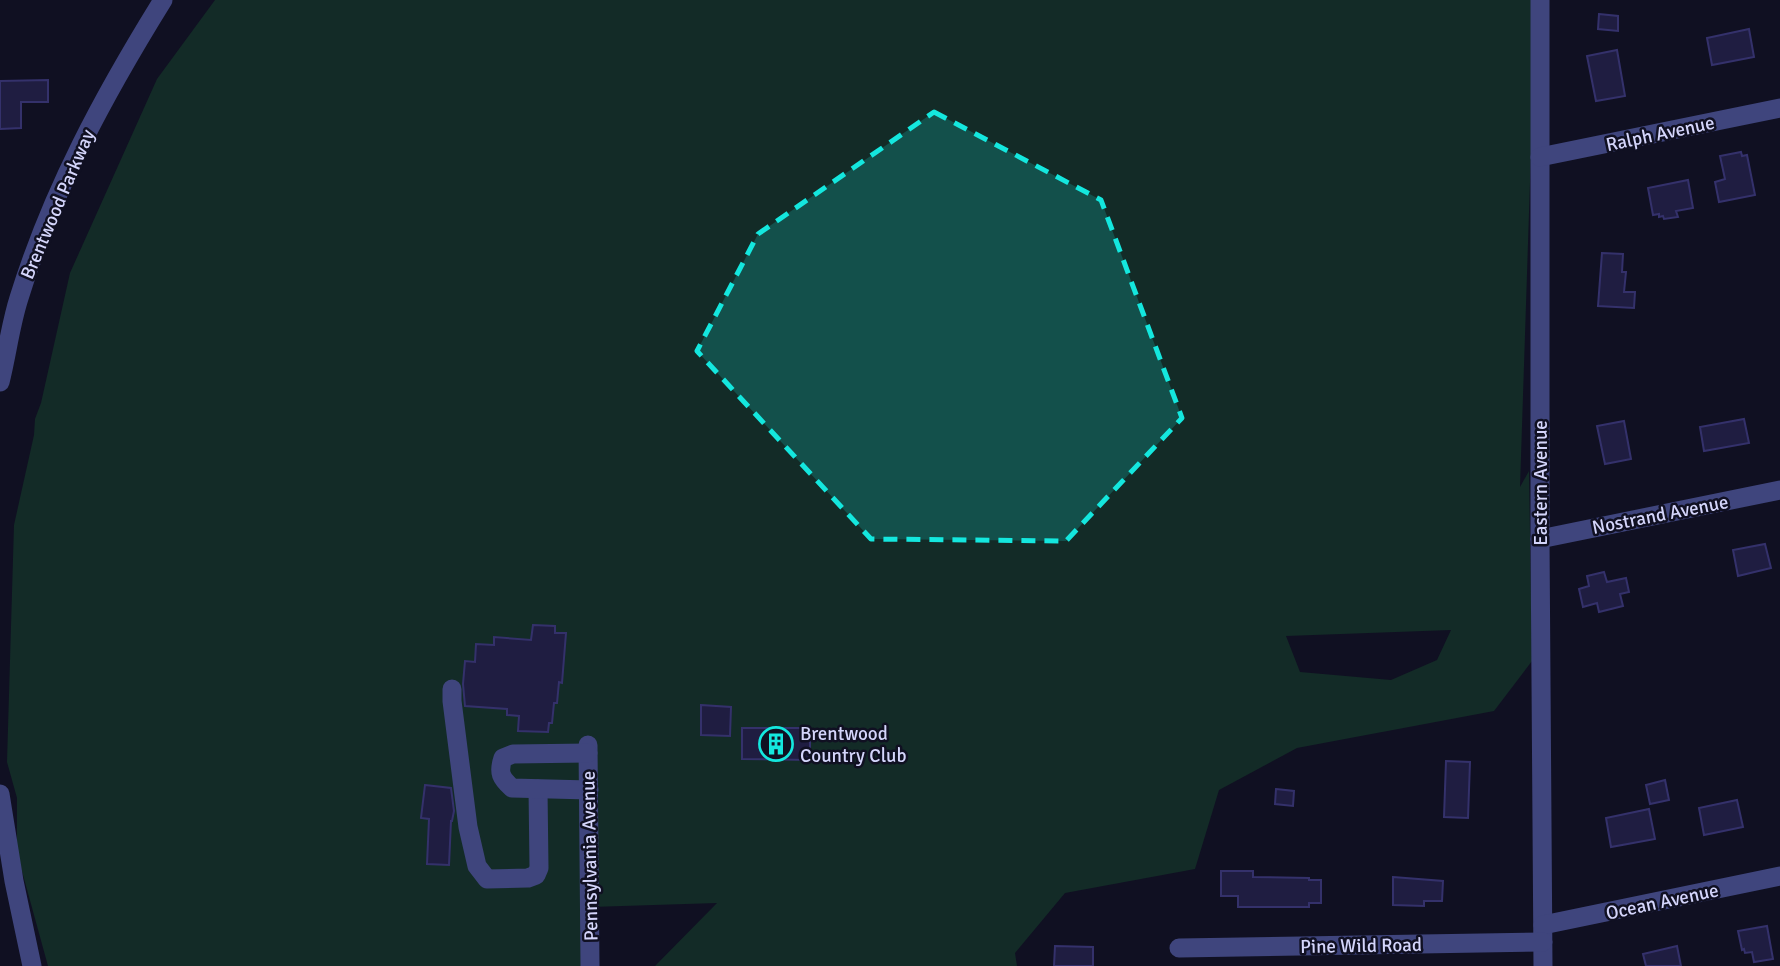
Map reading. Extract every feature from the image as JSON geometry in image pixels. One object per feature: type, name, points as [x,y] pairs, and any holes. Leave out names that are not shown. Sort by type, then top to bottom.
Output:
[{"type":"street","name":"Brentwood Parkway","points":[[0,382],[9,297],[42,234],[73,158],[130,53],[163,0]]},
{"type":"street","name":"Eastern Avenue","points":[[1540,0],[1543,966]]},
{"type":"street","name":"Ralph Avenue","points":[[1540,157],[1780,108]]},
{"type":"street","name":"Nostrand Avenue","points":[[1540,539],[1780,490]]},
{"type":"street","points":[[452,689],[468,827],[477,866],[486,878],[528,878],[536,875],[539,868],[538,789],[589,790]]},
{"type":"street","name":"Pennsylvania Avenue","points":[[538,789],[512,788],[503,779],[500,768],[503,758],[522,753],[588,749],[590,966]]},
{"type":"street","points":[[0,794],[14,881],[32,966]]},
{"type":"street","name":"Ocean Avenue","points":[[1543,934],[1780,876]]},
{"type":"street","name":"Pine Wild Road","points":[[1179,948],[1543,934]]},
{"type":"highlighted area","points":[[934,112],[1101,200],[1182,418],[1066,541],[871,539],[697,351],[758,234]]},
{"type":"green space","name":"Brentwood Country Club","points":[[215,0],[1536,0],[1520,487],[1529,471],[1532,661],[1494,711],[1297,748],[1219,790],[1195,869],[1065,893],[1015,953],[1017,966],[655,966],[717,903],[591,907],[590,966],[48,966],[17,853],[17,798],[7,762],[14,525],[34,435],[35,419],[41,403],[70,273],[157,79]],"holes":[[[1451,630],[1437,660],[1391,680],[1300,672],[1286,636]]]},
{"type":"building","points":[[1599,14],[1618,16],[1618,31],[1598,29]]},
{"type":"building","points":[[1749,29],[1754,57],[1712,65],[1707,38]]},
{"type":"building","points":[[1617,50],[1625,96],[1596,101],[1587,56]]},
{"type":"building","points":[[48,80],[48,102],[21,102],[21,128],[0,129],[0,81]]},
{"type":"building","points":[[1741,152],[1742,156],[1747,155],[1755,195],[1719,202],[1715,182],[1725,179],[1720,156]]},
{"type":"building","points":[[1688,180],[1693,208],[1676,211],[1678,217],[1664,219],[1663,216],[1659,217],[1659,214],[1653,215],[1648,188]]},
{"type":"building","points":[[1602,253],[1623,254],[1622,272],[1626,272],[1624,292],[1635,292],[1634,308],[1598,306]]},
{"type":"building","points":[[1744,419],[1749,443],[1704,451],[1700,427]]},
{"type":"building","points":[[1624,421],[1631,459],[1605,464],[1597,426]]},
{"type":"building","points":[[1765,544],[1771,568],[1738,576],[1733,550]]},
{"type":"building","points":[[1604,572],[1607,582],[1626,578],[1629,592],[1620,594],[1623,606],[1599,612],[1597,603],[1583,607],[1579,589],[1589,586],[1587,576]]},
{"type":"building","points":[[533,625],[555,626],[555,633],[566,633],[562,683],[559,682],[557,703],[554,703],[548,732],[518,731],[519,716],[507,715],[507,709],[465,706],[465,661],[475,662],[476,644],[494,645],[494,637],[531,640]]},
{"type":"building","points":[[701,705],[731,707],[730,736],[701,735]]},
{"type":"building","name":"Brentwood Country Club","points":[[742,728],[810,728],[810,760],[742,759]]},
{"type":"building","points":[[1446,761],[1470,762],[1468,818],[1444,817]]},
{"type":"building","points":[[1665,780],[1669,800],[1650,804],[1646,785]]},
{"type":"building","points":[[425,785],[451,788],[454,811],[449,865],[427,864],[429,819],[421,818]]},
{"type":"building","points":[[1276,789],[1294,791],[1293,806],[1275,804]]},
{"type":"building","points":[[1737,800],[1743,827],[1704,835],[1699,808]]},
{"type":"building","points":[[1649,809],[1655,839],[1611,847],[1606,818]]},
{"type":"building","points":[[1221,871],[1253,871],[1253,877],[1321,880],[1321,903],[1309,903],[1309,907],[1238,907],[1238,896],[1221,896]]},
{"type":"building","points":[[1393,877],[1443,881],[1442,901],[1424,901],[1424,906],[1393,905]]},
{"type":"building","points":[[1767,926],[1773,959],[1754,962],[1752,952],[1745,953],[1744,949],[1742,950],[1738,931]]},
{"type":"building","points":[[1055,946],[1093,947],[1093,966],[1054,966]]},
{"type":"building","points":[[1677,946],[1681,966],[1646,966],[1643,954]]},
{"type":"place","name":"Brentwood Country Club","points":[[776,744]]}]
